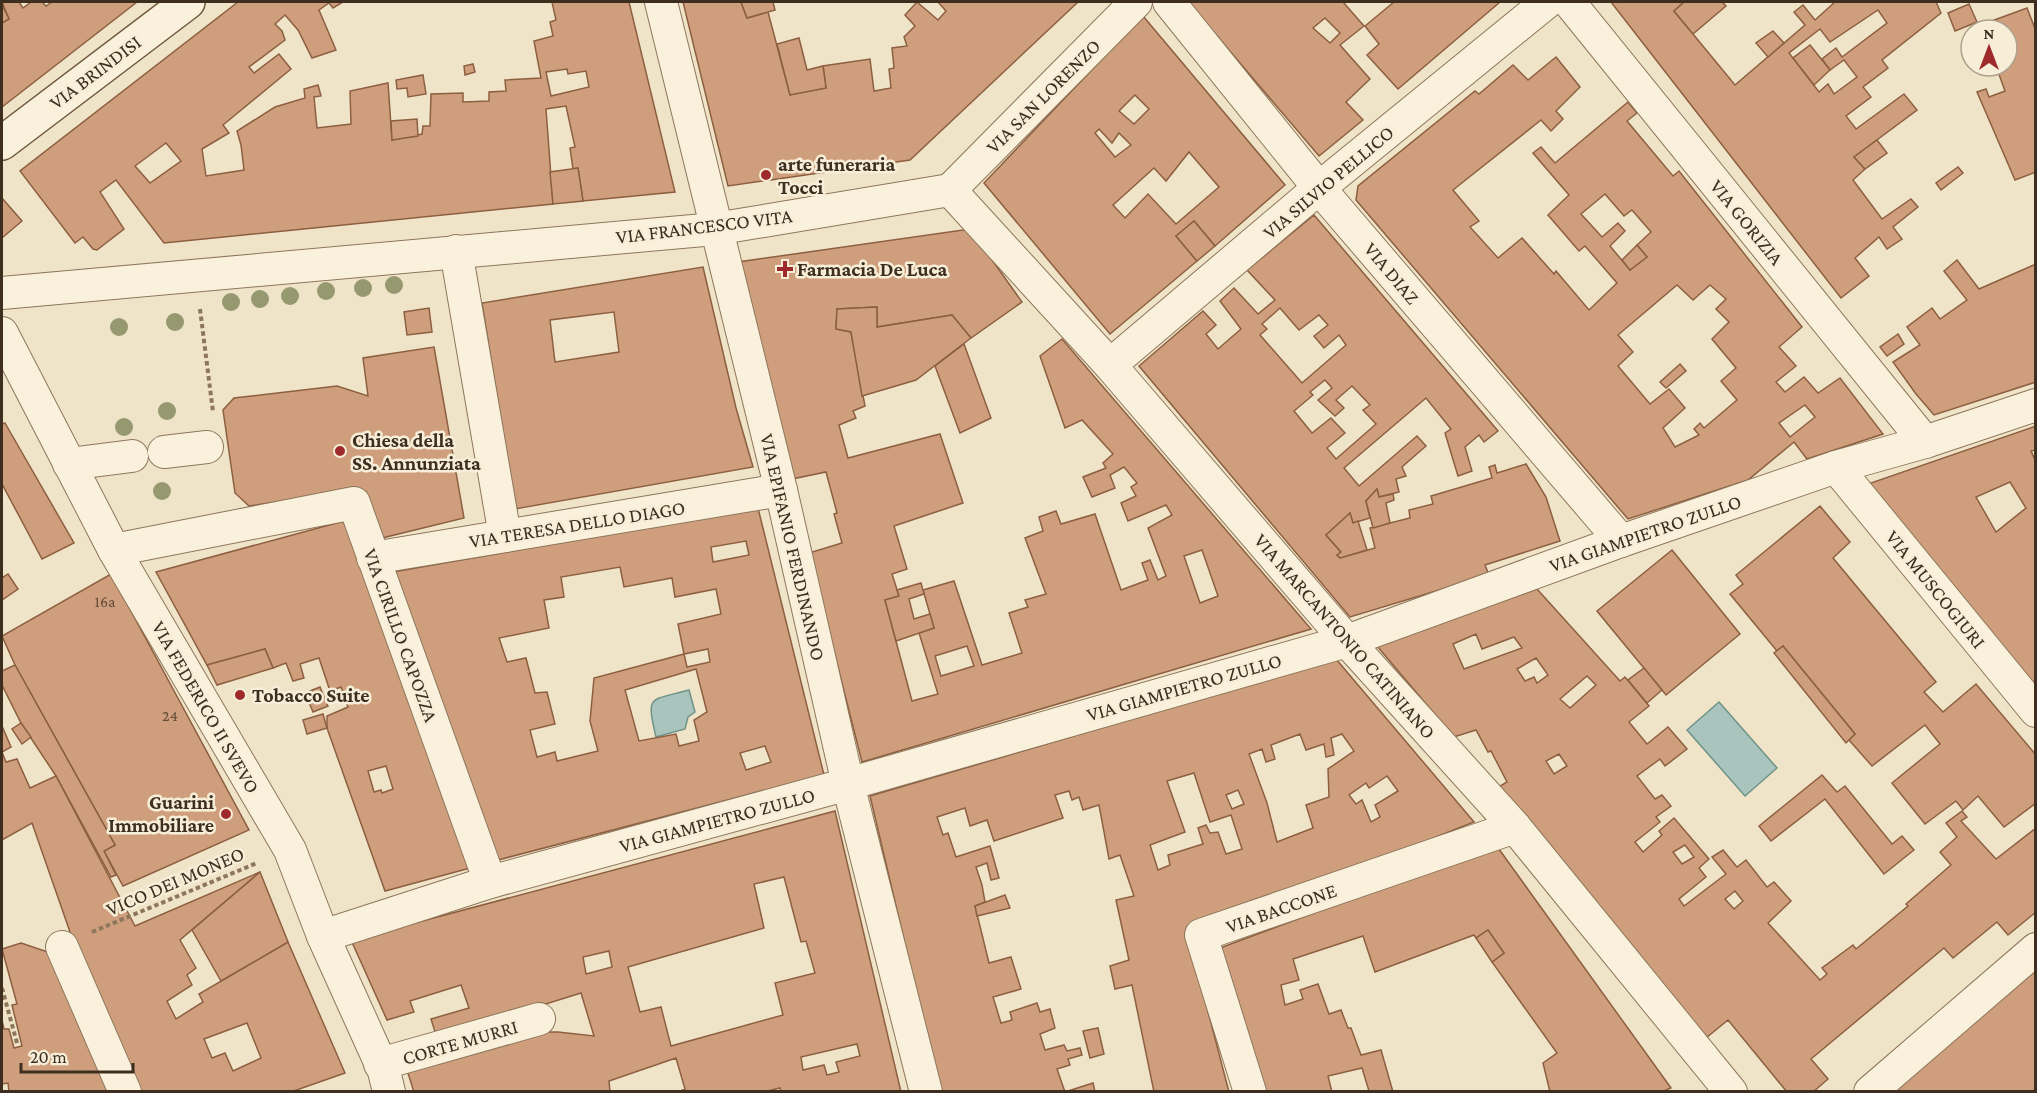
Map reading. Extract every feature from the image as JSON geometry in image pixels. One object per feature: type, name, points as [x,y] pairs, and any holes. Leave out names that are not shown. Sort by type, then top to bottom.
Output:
[{"type":"main road","name":"VIA BRINDISI","points":[[2,143],[188,2]]},
{"type":"street","name":"VIA EPIFANIO FERDINANDO","points":[[661,2],[781,490],[848,784],[926,1092]]},
{"type":"street","name":"VIA SAN LORENZO","points":[[950,190],[1136,2]]},
{"type":"street","name":"VIA DIAZ","points":[[1169,2],[1319,188],[1621,541]]},
{"type":"street","name":"VIA SILVIO PELLICO","points":[[1110,365],[1319,188],[1547,2]]},
{"type":"street","name":"VIA GORIZIA","points":[[1569,2],[1925,442]]},
{"type":"street","name":"VIA FRANCESCO VITA","points":[[2,293],[716,229],[950,190]]},
{"type":"street","name":"VIA MARCANTONIO CATINIANO","points":[[950,190],[1110,365],[1347,641],[1515,826],[1731,1092]]},
{"type":"street","points":[[456,251],[505,536]]},
{"type":"street","name":"VIA FEDERICO II SVEVO","points":[[2,333],[114,550],[290,850],[323,936],[385,1078]]},
{"type":"street","name":"VIA GIAMPIETRO ZULLO","points":[[323,936],[490,882],[848,784],[1347,641],[1621,541],[1836,467],[1925,442],[2036,405]]},
{"type":"street","points":[[164,452],[211,435]]},
{"type":"street","points":[[69,464],[132,456]]},
{"type":"street","name":"VIA MUSCOGIURI","points":[[1836,467],[2036,711]]},
{"type":"street","name":"VIA TERESA DELLO DIAGO","points":[[373,558],[781,490]]},
{"type":"street","name":"VIA CIRILLO CAPOZZA","points":[[114,550],[354,502],[490,882]]},
{"type":"street","name":"VIA BACCONE","points":[[1250,1092],[1201,935],[1515,826]]},
{"type":"street","points":[[72,941],[125,1092]]},
{"type":"street","points":[[1870,1092],[2036,949]]},
{"type":"street","name":"CORTE MURRI","points":[[385,1078],[539,1019]]},
{"type":"path","points":[[196,275],[211,435]]},
{"type":"path","name":"VICO DEI MONEO","points":[[72,941],[290,850]]},
{"type":"path","points":[[2,988],[17,1043]]},
{"type":"water","points":[[689,690],[695,712],[688,717],[685,729],[656,737],[651,713],[654,702],[658,698]]},
{"type":"water","points":[[1719,702],[1777,768],[1745,796],[1687,730]]},
{"type":"building","points":[[2,2],[19,2],[23,8],[31,2],[42,2],[46,6],[52,2],[137,2],[2,107],[2,23],[9,19]]},
{"type":"building","points":[[238,2],[343,2],[333,8],[329,3],[319,10],[336,50],[312,58],[298,30],[285,15],[275,24],[282,31],[285,40],[249,67],[254,73],[279,54],[291,69],[223,125],[229,133],[202,149],[206,176],[244,170],[237,131],[275,107],[305,98],[304,89],[318,85],[321,96],[314,97],[317,128],[351,124],[350,91],[388,83],[392,140],[422,134],[423,126],[430,126],[431,94],[463,93],[463,102],[489,101],[489,92],[506,91],[505,80],[541,78],[534,41],[553,36],[550,22],[556,20],[552,2],[629,2],[675,192],[583,201],[578,168],[573,169],[570,148],[575,147],[566,106],[546,109],[553,204],[164,243],[116,180],[100,192],[124,229],[97,250],[93,249],[83,237],[75,243],[20,171]],"holes":[[[567,69],[568,74],[586,71],[589,87],[551,96],[546,72]],[[166,143],[181,161],[150,183],[135,166]]]},
{"type":"building","points":[[683,2],[741,2],[747,18],[768,12],[790,95],[826,88],[823,66],[870,59],[874,91],[891,88],[889,69],[894,68],[892,48],[907,46],[904,37],[915,26],[905,15],[917,2],[938,20],[946,11],[938,2],[1078,2],[910,160],[728,186]]},
{"type":"building","points":[[741,2],[773,2],[775,10],[747,18]]},
{"type":"building","points":[[1188,2],[1343,2],[1364,26],[1340,45],[1370,79],[1346,102],[1363,120],[1319,156]],"holes":[[[1325,18],[1340,33],[1330,43],[1313,28]]]},
{"type":"building","points":[[1394,2],[1500,2],[1398,89],[1367,55],[1379,44],[1365,26]]},
{"type":"building","points":[[1611,2],[1684,2],[1674,11],[1735,85],[1805,25],[1794,12],[1803,5],[1815,20],[1835,2],[1936,2],[1941,13],[1882,60],[1888,68],[1863,87],[1871,97],[1846,116],[1856,129],[1904,94],[1917,110],[1854,157],[1865,169],[1853,180],[1882,219],[1911,199],[1918,207],[1893,227],[1902,239],[1887,249],[1879,237],[1855,258],[1869,276],[1841,298]],"holes":[[[1878,10],[1887,23],[1842,57],[1836,48],[1822,59],[1830,70],[1844,60],[1857,77],[1834,94],[1828,84],[1819,92],[1789,53],[1820,29],[1830,42]]]},
{"type":"building","points":[[1684,2],[1722,2],[1726,6],[1693,34],[1674,11]]},
{"type":"building","points":[[1969,4],[1975,18],[1959,18],[1959,29],[1955,31],[1948,13]]},
{"type":"building","points":[[2,5],[9,19],[2,23]]},
{"type":"building","points":[[2027,8],[2036,31],[2036,172],[2015,180],[1977,92],[1986,89],[1989,97],[2005,91],[2000,78],[2019,78],[2019,18],[2000,18]]},
{"type":"building","points":[[1143,16],[1285,185],[1215,246],[1194,221],[1176,236],[1197,261],[1110,334],[984,183]],"holes":[[[1135,95],[1149,109],[1134,124],[1119,111]],[[1099,129],[1112,143],[1119,133],[1131,145],[1115,157],[1095,133]],[[1189,152],[1219,187],[1176,224],[1148,194],[1125,218],[1113,205],[1154,168],[1166,181]]]},
{"type":"building","points":[[1773,31],[1784,43],[1768,57],[1756,43]]},
{"type":"building","points":[[799,38],[807,70],[823,66],[826,88],[790,95],[777,44]]},
{"type":"building","points":[[1810,45],[1830,70],[1814,85],[1793,58]]},
{"type":"building","points":[[1556,57],[1580,87],[1556,111],[1563,119],[1551,131],[1541,120],[1453,190],[1479,221],[1470,227],[1498,258],[1522,238],[1554,274],[1556,271],[1589,310],[1617,283],[1585,246],[1579,251],[1548,215],[1569,195],[1533,153],[1541,147],[1555,163],[1628,102],[1637,113],[1627,121],[1673,176],[1679,171],[1802,327],[1779,347],[1796,366],[1776,382],[1785,392],[1804,377],[1818,393],[1840,378],[1883,434],[1807,459],[1794,442],[1748,480],[1628,519],[1356,200],[1358,186],[1475,91],[1479,94],[1513,65],[1528,80]],"holes":[[[1605,194],[1624,216],[1632,210],[1651,232],[1637,245],[1647,257],[1630,270],[1610,246],[1625,231],[1618,223],[1602,237],[1581,214]],[[1677,285],[1693,300],[1710,285],[1726,299],[1716,309],[1729,322],[1712,339],[1736,368],[1721,381],[1737,400],[1704,428],[1700,423],[1694,429],[1699,435],[1675,447],[1663,428],[1685,408],[1669,389],[1650,404],[1618,366],[1633,352],[1618,335]],[[1805,405],[1815,417],[1790,437],[1779,423]]]},
{"type":"building","points":[[473,64],[475,72],[465,75],[464,66]]},
{"type":"building","points":[[423,75],[426,94],[408,97],[407,88],[397,89],[396,80]]},
{"type":"building","points":[[417,119],[418,136],[392,140],[391,121]]},
{"type":"building","points":[[1877,140],[1887,153],[1865,169],[1854,157]]},
{"type":"building","points":[[1958,167],[1963,173],[1941,190],[1936,183]]},
{"type":"building","points":[[578,168],[583,201],[553,204],[550,172]]},
{"type":"building","points":[[2,198],[22,221],[2,238]]},
{"type":"building","points":[[1314,215],[1498,431],[1484,442],[1479,435],[1465,447],[1472,471],[1458,476],[1445,433],[1451,429],[1426,398],[1344,468],[1359,486],[1417,436],[1426,446],[1402,467],[1406,476],[1396,479],[1399,492],[1379,497],[1377,489],[1366,501],[1370,518],[1353,523],[1350,513],[1326,535],[1341,552],[1337,555],[1340,558],[1375,548],[1370,528],[1410,518],[1409,510],[1433,504],[1431,496],[1492,478],[1489,467],[1495,465],[1497,473],[1526,464],[1546,497],[1560,541],[1485,565],[1489,575],[1350,617],[1139,366],[1203,311],[1216,325],[1206,334],[1218,349],[1241,329],[1220,301],[1234,288],[1258,314],[1275,300],[1247,270]],"holes":[[[1280,308],[1299,330],[1319,315],[1328,325],[1314,336],[1324,348],[1339,335],[1346,345],[1302,383],[1260,335],[1267,329],[1262,324]],[[1325,380],[1332,388],[1318,400],[1335,416],[1344,408],[1336,400],[1352,386],[1370,405],[1363,410],[1376,424],[1336,459],[1327,448],[1345,433],[1331,418],[1312,433],[1294,411],[1313,395],[1310,392]]]},
{"type":"building","points":[[1194,221],[1215,246],[1197,261],[1176,236]]},
{"type":"building","points":[[970,229],[1022,302],[971,338],[952,315],[877,327],[877,307],[837,309],[836,329],[851,332],[865,406],[853,411],[856,418],[839,425],[848,458],[940,434],[963,503],[894,526],[907,569],[892,574],[899,596],[885,600],[912,701],[938,694],[919,633],[934,628],[923,590],[954,581],[982,665],[1022,653],[1009,613],[1028,607],[1025,600],[1046,594],[1025,538],[1043,531],[1039,517],[1056,511],[1061,524],[1095,514],[1121,590],[1148,580],[1142,563],[1150,560],[1158,580],[1166,576],[1148,528],[1172,515],[1166,505],[1128,521],[1121,503],[1136,496],[1131,487],[1137,483],[1124,467],[1110,475],[1115,488],[1092,497],[1083,477],[1106,468],[1103,463],[1113,454],[1082,420],[1065,428],[1040,356],[1062,339],[1311,629],[862,762],[809,553],[842,543],[834,514],[837,513],[826,472],[792,479],[738,262]],"holes":[[[1202,550],[1218,596],[1200,603],[1184,556]],[[967,646],[974,666],[941,676],[935,656]]]},
{"type":"building","points":[[1637,245],[1647,257],[1630,270],[1622,260]]},
{"type":"building","points":[[1957,260],[1979,289],[2036,264],[2036,382],[1934,415],[1893,362],[1920,345],[1907,327],[1932,308],[1940,319],[1967,300],[1944,271]]},
{"type":"building","points":[[703,267],[736,408],[753,467],[515,509],[482,303]],"holes":[[[614,312],[619,352],[555,362],[550,320]]]},
{"type":"building","points":[[877,307],[877,327],[952,315],[971,338],[916,380],[862,396],[851,332],[836,329],[837,309]]},
{"type":"building","points":[[429,308],[432,332],[407,335],[404,312]]},
{"type":"building","points":[[1898,334],[1904,344],[1887,356],[1880,347]]},
{"type":"building","points":[[964,344],[991,418],[960,433],[935,366]]},
{"type":"building","name":"Chiesa della SS. Annunziata","points":[[434,347],[464,518],[382,538],[366,492],[350,491],[249,506],[235,493],[223,410],[234,398],[337,386],[368,396],[363,358]]},
{"type":"building","points":[[1680,364],[1686,371],[1666,388],[1660,382]]},
{"type":"building","points":[[5,423],[74,543],[42,559],[2,484],[2,424]]},
{"type":"building","points":[[2036,426],[2036,450],[2031,451],[2036,462],[2036,686],[1865,485]],"holes":[[[2010,482],[2026,508],[1996,532],[1976,497]]]},
{"type":"building","points":[[1377,489],[1379,497],[1393,494],[1394,500],[1386,503],[1390,523],[1373,528],[1366,501]]},
{"type":"building","points":[[1820,506],[1850,542],[1833,558],[1936,682],[1924,692],[1943,712],[1976,684],[2036,755],[2036,803],[2004,827],[1978,796],[1963,810],[1956,801],[1925,824],[1892,783],[1940,744],[1925,725],[1872,766],[1849,740],[1855,734],[1783,646],[1777,651],[1730,594],[1743,584],[1736,575]]},
{"type":"building","points":[[758,508],[824,775],[498,860],[393,572]],"holes":[[[746,541],[749,555],[713,562],[711,547]],[[620,567],[624,587],[672,578],[675,597],[716,589],[721,614],[678,624],[684,654],[594,678],[590,721],[598,751],[557,761],[555,752],[537,757],[530,730],[555,724],[547,692],[535,693],[526,658],[507,662],[499,638],[549,628],[544,600],[564,597],[561,577]],[[708,649],[710,662],[687,667],[684,654]],[[696,669],[707,712],[694,720],[699,741],[679,746],[676,734],[639,741],[625,690]],[[765,746],[771,762],[746,770],[740,753]]]},
{"type":"building","points":[[1350,513],[1353,523],[1358,521],[1367,550],[1340,558],[1337,555],[1341,552],[1326,535]]},
{"type":"building","points":[[344,521],[474,867],[385,891],[327,728],[327,716],[348,707],[341,687],[330,691],[319,658],[300,664],[304,678],[293,681],[286,663],[273,668],[265,649],[207,665],[156,572]],"holes":[[[386,766],[393,789],[382,793],[381,790],[374,792],[368,771]]]},
{"type":"building","points":[[1672,550],[1740,634],[1666,695],[1597,611]]},
{"type":"building","points":[[8,574],[18,589],[2,600],[2,578]]},
{"type":"building","points":[[111,574],[249,830],[123,886],[104,851],[115,845],[15,665],[2,636]]},
{"type":"building","points":[[921,583],[924,594],[909,599],[914,619],[930,614],[934,628],[896,641],[885,600],[899,596],[897,590]]},
{"type":"building","points":[[1537,589],[1620,681],[1625,677],[1649,706],[1629,722],[1647,744],[1668,727],[1687,749],[1665,766],[1660,759],[1637,776],[1655,799],[1662,795],[1671,806],[1656,817],[1660,822],[1635,842],[1643,852],[1662,835],[1659,831],[1674,818],[1709,859],[1699,868],[1706,877],[1679,899],[1684,906],[1726,874],[1712,857],[1723,850],[1737,867],[1746,860],[1767,887],[1774,882],[1791,901],[1768,923],[1820,980],[1827,974],[1822,968],[1853,945],[1856,949],[1908,906],[1906,904],[1951,865],[1940,852],[1957,837],[1946,823],[1962,811],[1967,817],[1961,821],[1996,859],[2036,828],[2036,912],[2008,935],[1997,922],[1953,958],[1944,948],[1811,1059],[1828,1079],[1813,1092],[1787,1092],[1728,1020],[1706,1038],[1497,788],[1507,782],[1491,751],[1488,752],[1476,730],[1454,737],[1377,646]],"holes":[[[1476,634],[1482,649],[1514,637],[1522,648],[1464,669],[1453,644]],[[1536,658],[1548,675],[1537,683],[1534,677],[1525,681],[1517,669]],[[1587,676],[1596,685],[1570,708],[1560,699]],[[1559,754],[1567,766],[1554,774],[1546,761]],[[1685,845],[1694,857],[1682,864],[1673,852]],[[1735,891],[1743,901],[1734,909],[1725,899]]]},
{"type":"building","points":[[1783,646],[1855,734],[1846,743],[1774,653]]},
{"type":"building","points":[[265,649],[273,668],[217,685],[207,665]]},
{"type":"building","points":[[1336,659],[1474,822],[1292,894],[1187,931],[1229,1092],[1154,1092],[1132,985],[1115,989],[1110,966],[1129,960],[1116,900],[1134,896],[1120,855],[1109,859],[1099,805],[1083,810],[1079,797],[1072,800],[1069,791],[1055,795],[1063,818],[994,841],[987,820],[970,826],[965,808],[937,817],[943,835],[948,833],[956,857],[990,846],[999,878],[991,880],[987,863],[976,867],[985,902],[975,906],[989,963],[1011,957],[1021,989],[993,997],[1001,1023],[1012,1020],[1010,1012],[1037,1003],[1040,1012],[1050,1009],[1055,1028],[1040,1034],[1045,1050],[1064,1045],[1067,1051],[1080,1048],[1082,1055],[1068,1059],[1070,1065],[1057,1069],[1065,1092],[940,1092],[870,796]],"holes":[[[1300,734],[1306,750],[1324,744],[1326,757],[1334,755],[1331,738],[1342,734],[1354,751],[1328,769],[1329,797],[1306,805],[1313,828],[1277,842],[1267,803],[1249,754],[1262,749],[1266,762],[1275,759],[1271,745]],[[1194,773],[1210,822],[1231,815],[1242,849],[1226,854],[1218,832],[1210,833],[1206,825],[1198,828],[1203,844],[1168,855],[1170,865],[1158,870],[1150,845],[1185,832],[1167,781]],[[1387,776],[1398,791],[1375,805],[1380,817],[1371,822],[1362,800],[1356,804],[1349,795],[1366,783],[1369,788]],[[1238,790],[1244,804],[1232,809],[1226,795]]]},
{"type":"building","points":[[15,665],[115,845],[104,851],[116,875],[111,877],[56,776],[21,723],[2,685],[2,671]]},
{"type":"building","points":[[1644,668],[1662,690],[1647,703],[1628,680]]},
{"type":"building","points":[[320,687],[328,706],[313,712],[305,693]]},
{"type":"building","points":[[323,714],[327,728],[307,734],[303,720]]},
{"type":"building","points":[[21,723],[31,737],[22,744],[12,729]]},
{"type":"building","points":[[2,726],[11,747],[2,752]]},
{"type":"building","points":[[2,752],[6,762],[17,759],[30,788],[56,776],[135,926],[260,872],[180,940],[196,968],[187,975],[192,985],[167,1001],[176,1019],[203,1002],[199,994],[288,942],[345,1073],[291,1092],[138,1092],[77,952],[32,823],[2,840]],"holes":[[[247,1023],[261,1058],[233,1071],[225,1053],[212,1058],[204,1039]]]},
{"type":"building","points":[[1822,775],[1837,792],[1845,786],[1892,844],[1902,836],[1914,850],[1884,874],[1825,799],[1771,841],[1759,826]]},
{"type":"building","points":[[835,811],[901,1092],[781,1092],[780,1088],[764,1092],[678,1092],[685,1089],[676,1058],[609,1081],[610,1092],[414,1092],[407,1070],[534,1032],[594,1036],[581,993],[437,1038],[431,1019],[469,1008],[461,985],[410,1001],[414,1012],[387,1020],[351,940]],"holes":[[[784,877],[801,942],[806,941],[815,973],[775,983],[783,1015],[671,1046],[661,1007],[640,1012],[628,967],[764,928],[754,884]],[[609,951],[612,967],[586,974],[583,957]],[[857,1044],[860,1056],[836,1062],[839,1072],[827,1075],[824,1065],[803,1070],[801,1057]]]},
{"type":"building","points":[[1496,845],[1671,1088],[1661,1092],[1550,1092],[1543,1063],[1557,1053],[1492,962],[1504,953],[1488,930],[1476,938],[1474,935],[1375,972],[1363,936],[1293,959],[1299,980],[1281,985],[1285,1005],[1303,999],[1300,990],[1318,984],[1329,1014],[1341,1010],[1348,1028],[1351,1028],[1361,1055],[1381,1050],[1393,1092],[1367,1092],[1369,1091],[1362,1068],[1328,1076],[1332,1092],[1258,1092],[1220,948]]},
{"type":"building","points":[[260,872],[288,942],[221,981],[192,930]]},
{"type":"building","points":[[1005,895],[1010,908],[977,916],[975,906]]},
{"type":"building","points":[[1488,930],[1504,953],[1492,962],[1476,938]]},
{"type":"building","points":[[21,943],[54,954],[111,1092],[9,1092],[8,1083],[2,1084],[2,1020],[4,1029],[9,1029],[14,1048],[22,1046],[12,1005],[17,1004],[2,949]]},
{"type":"building","points":[[2036,967],[2036,1088],[2032,1092],[1888,1092]]},
{"type":"building","points":[[1098,1028],[1104,1054],[1090,1058],[1083,1031]]},
{"type":"building","points":[[1093,1083],[1095,1092],[1065,1092]]},
{"type":"place","name":"arte funeraria Tocci","points":[[766,175]]},
{"type":"place","name":"Farmacia De Luca","points":[[785,269]]},
{"type":"place","name":"Chiesa della SS. Annunziata","points":[[340,451]]},
{"type":"place","name":"Tobacco Suite","points":[[240,695]]},
{"type":"place","name":"Guarini Immobiliare","points":[[226,814]]}]
